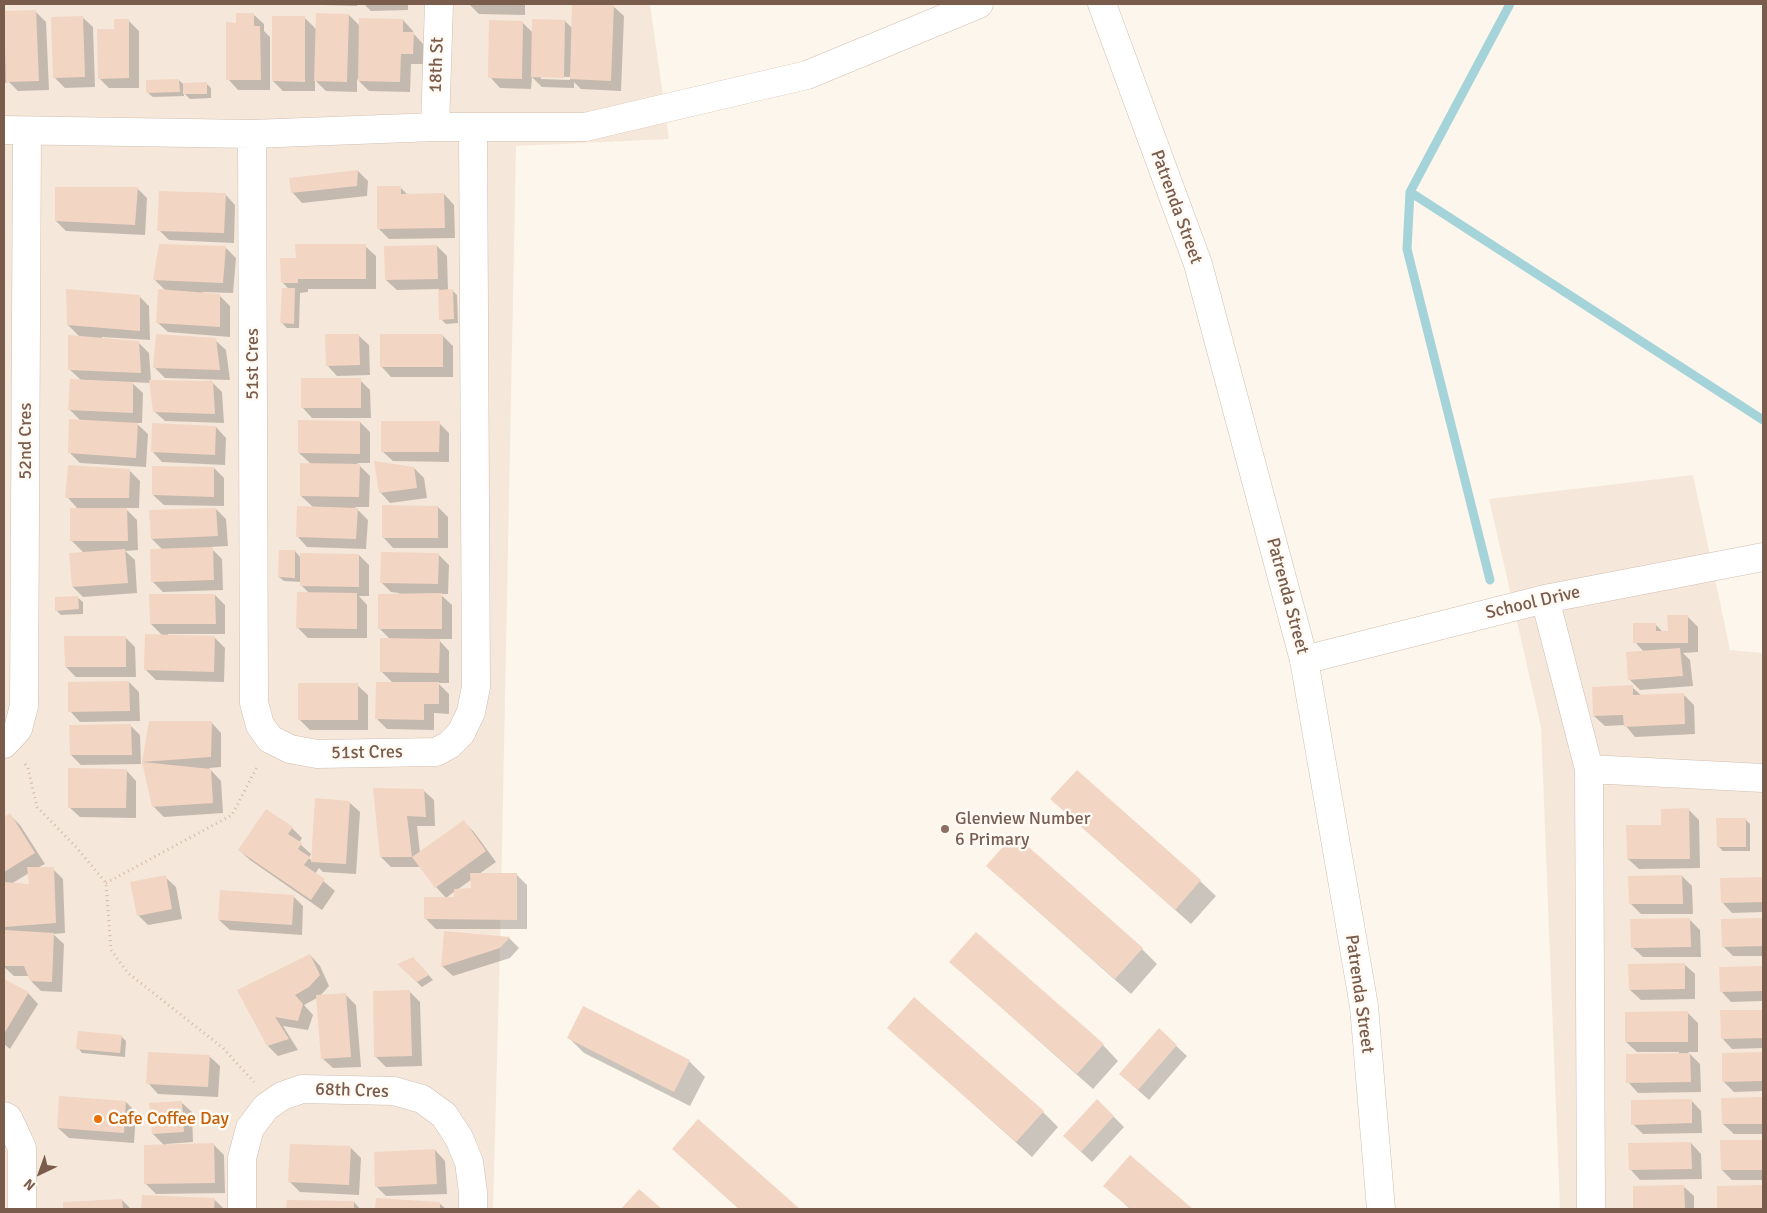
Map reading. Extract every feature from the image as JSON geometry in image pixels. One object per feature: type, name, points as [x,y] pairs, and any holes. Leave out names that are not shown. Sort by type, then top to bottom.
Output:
[{"type":"street","name":"18th St","points":[[435,127],[439,4]]},
{"type":"street","points":[[15,131],[252,134],[473,126],[585,127],[808,75],[979,4]]},
{"type":"street","name":"Patrenda Street","points":[[1102,4],[1198,264],[1304,660],[1364,1006],[1382,1209]]},
{"type":"street","name":"51st Cres","points":[[252,134],[254,704],[260,724],[270,740],[290,750],[317,754],[436,752],[449,745],[460,733],[471,712],[476,687],[473,126]]},
{"type":"street","name":"52nd Cres","points":[[5,743],[18,729],[24,706],[15,131]]},
{"type":"street","name":"School Drive","points":[[1304,660],[1545,599],[1763,557]]},
{"type":"street","points":[[1545,599],[1589,769],[1591,1209]]},
{"type":"street","points":[[1589,769],[1763,778]]},
{"type":"street","name":"68th Cres","points":[[242,1209],[242,1158],[250,1128],[266,1107],[282,1096],[302,1089],[394,1091],[422,1098],[444,1115],[460,1138],[469,1162],[473,1209]]},
{"type":"street","points":[[4,1116],[8,1118],[22,1148],[22,1209]]},
{"type":"path","points":[[106,883],[232,815],[270,740]]},
{"type":"path","points":[[5,743],[28,768],[37,807],[76,847],[106,883],[111,950],[128,973],[223,1048],[272,1103]]},
{"type":"shaded area","points":[[4,4],[650,4],[669,139],[516,146],[493,1209],[4,1209]]},
{"type":"shaded area","points":[[1693,475],[1730,650],[1763,653],[1763,1209],[1560,1209],[1541,727],[1489,499]]},
{"type":"building","points":[[572,4],[614,4],[611,81],[570,79]]},
{"type":"building","points":[[36,10],[39,81],[6,82],[4,11]]},
{"type":"building","points":[[236,13],[254,13],[254,26],[260,26],[261,80],[226,80],[226,22],[236,23]]},
{"type":"building","points":[[316,13],[349,14],[347,82],[314,81]]},
{"type":"building","points":[[83,16],[85,77],[53,78],[51,17]]},
{"type":"building","points":[[272,16],[305,16],[305,82],[272,81]]},
{"type":"building","points":[[359,18],[403,19],[403,32],[414,32],[413,54],[401,54],[400,82],[358,81]]},
{"type":"building","points":[[114,19],[129,19],[129,78],[98,79],[97,29],[114,29]]},
{"type":"building","points":[[532,19],[565,20],[564,78],[531,77]]},
{"type":"building","points":[[489,20],[523,21],[522,79],[488,78]]},
{"type":"building","points":[[179,79],[180,92],[146,93],[146,80]]},
{"type":"building","points":[[207,82],[207,94],[183,94],[183,83]]},
{"type":"building","points":[[358,170],[357,186],[291,193],[289,178]]},
{"type":"building","points":[[377,186],[401,186],[401,194],[444,193],[445,228],[377,229]]},
{"type":"building","points":[[55,187],[138,187],[135,225],[55,221]]},
{"type":"building","points":[[159,191],[226,193],[224,233],[157,231]]},
{"type":"building","points":[[159,244],[226,246],[223,283],[153,280]]},
{"type":"building","points":[[295,244],[366,244],[366,279],[298,279],[298,283],[281,283],[280,258],[296,258]]},
{"type":"building","points":[[437,245],[438,279],[385,280],[384,246]]},
{"type":"building","points":[[282,288],[295,288],[294,324],[280,323]]},
{"type":"building","points":[[66,289],[140,295],[140,331],[67,325]]},
{"type":"building","points":[[158,289],[220,294],[220,327],[156,323]]},
{"type":"building","points":[[453,289],[454,319],[439,320],[438,290]]},
{"type":"building","points":[[156,334],[216,338],[220,370],[153,368]]},
{"type":"building","points":[[325,334],[359,334],[360,365],[326,366]]},
{"type":"building","points":[[380,334],[443,334],[443,367],[380,367]]},
{"type":"building","points":[[68,335],[139,341],[141,373],[68,370]]},
{"type":"building","points":[[301,378],[361,378],[361,408],[301,408]]},
{"type":"building","points":[[70,379],[133,382],[133,413],[68,410]]},
{"type":"building","points":[[149,380],[213,381],[215,414],[153,412]]},
{"type":"building","points":[[69,419],[138,423],[136,458],[68,453]]},
{"type":"building","points":[[298,420],[360,421],[360,454],[298,453]]},
{"type":"building","points":[[381,421],[440,421],[439,452],[381,452]]},
{"type":"building","points":[[152,423],[216,426],[215,455],[151,452]]},
{"type":"building","points":[[374,461],[414,467],[417,488],[379,493]]},
{"type":"building","points":[[300,463],[360,464],[359,497],[300,496]]},
{"type":"building","points":[[68,465],[130,469],[129,498],[65,498]]},
{"type":"building","points":[[152,466],[214,467],[214,497],[152,495]]},
{"type":"building","points":[[382,505],[438,506],[438,538],[382,538]]},
{"type":"building","points":[[297,506],[358,508],[356,539],[296,537]]},
{"type":"building","points":[[70,508],[127,508],[128,541],[70,541]]},
{"type":"building","points":[[216,508],[218,536],[151,539],[149,510]]},
{"type":"building","points":[[213,547],[214,580],[151,582],[150,549]]},
{"type":"building","points":[[125,549],[128,583],[72,587],[69,553]]},
{"type":"building","points":[[279,550],[295,550],[295,578],[278,577]]},
{"type":"building","points":[[381,552],[439,553],[438,584],[380,583]]},
{"type":"building","points":[[300,553],[359,554],[359,587],[300,586]]},
{"type":"building","points":[[297,592],[357,593],[357,629],[296,628]]},
{"type":"building","points":[[442,593],[442,629],[378,629],[378,594]]},
{"type":"building","points":[[149,594],[215,594],[216,624],[150,624]]},
{"type":"building","points":[[78,596],[79,609],[55,611],[55,597]]},
{"type":"building","points":[[1667,615],[1688,615],[1688,643],[1633,643],[1633,623],[1656,623],[1656,631],[1668,631]]},
{"type":"building","points":[[145,634],[215,636],[214,672],[144,670]]},
{"type":"building","points":[[64,636],[126,636],[126,667],[65,667]]},
{"type":"building","points":[[380,638],[440,639],[439,673],[380,672]]},
{"type":"building","points":[[1680,648],[1683,676],[1628,680],[1626,652]]},
{"type":"building","points":[[129,681],[130,711],[68,712],[68,682]]},
{"type":"building","points":[[376,682],[439,682],[439,704],[424,704],[424,720],[375,719]]},
{"type":"building","points":[[298,683],[358,683],[358,720],[298,720]]},
{"type":"building","points":[[1633,685],[1633,695],[1684,693],[1685,724],[1624,727],[1623,715],[1593,716],[1592,687]]},
{"type":"building","points":[[149,721],[212,721],[211,757],[142,762]]},
{"type":"building","points":[[131,724],[132,755],[70,755],[69,725]]},
{"type":"building","points":[[142,762],[211,769],[213,803],[152,807]]},
{"type":"building","points":[[68,768],[127,769],[126,808],[68,808]]},
{"type":"building","points":[[1077,770],[1201,880],[1175,910],[1050,799]]},
{"type":"building","points":[[373,788],[424,789],[426,817],[407,816],[412,857],[380,857]]},
{"type":"building","points":[[315,798],[350,801],[346,864],[311,862]]},
{"type":"building","points":[[1689,808],[1690,859],[1627,859],[1626,825],[1661,825],[1661,809]]},
{"type":"building","points":[[266,809],[293,827],[288,834],[302,843],[298,849],[310,857],[304,865],[325,879],[311,900],[238,850]]},
{"type":"building","points":[[10,813],[35,853],[4,872],[4,817]]},
{"type":"building","points":[[1716,818],[1746,818],[1746,847],[1717,847]]},
{"type":"building","points":[[464,820],[486,851],[435,888],[412,857]]},
{"type":"building","points":[[1014,834],[1143,948],[1115,979],[986,866]]},
{"type":"building","points":[[27,867],[54,867],[56,923],[4,927],[4,882],[29,884]]},
{"type":"building","points":[[470,873],[517,873],[517,920],[424,919],[424,897],[454,897],[454,889],[471,888]]},
{"type":"building","points":[[166,875],[172,909],[137,916],[130,882]]},
{"type":"building","points":[[1682,875],[1683,904],[1629,904],[1628,876]]},
{"type":"building","points":[[1763,877],[1763,902],[1721,903],[1720,878]]},
{"type":"building","points":[[220,890],[294,895],[292,925],[218,920]]},
{"type":"building","points":[[1690,918],[1691,947],[1631,948],[1630,919]]},
{"type":"building","points":[[1763,918],[1763,946],[1722,947],[1721,919]]},
{"type":"building","points":[[4,930],[54,933],[52,982],[30,981],[24,966],[4,966]]},
{"type":"building","points":[[444,931],[510,937],[500,948],[441,967]]},
{"type":"building","points":[[976,932],[1104,1044],[1077,1074],[949,962]]},
{"type":"building","points":[[310,954],[320,975],[309,987],[295,995],[303,1004],[298,1021],[275,1017],[289,1039],[267,1046],[237,990]]},
{"type":"building","points":[[413,957],[429,975],[417,982],[397,964]]},
{"type":"building","points":[[1685,963],[1685,989],[1629,990],[1628,964]]},
{"type":"building","points":[[1763,966],[1763,991],[1720,992],[1719,967]]},
{"type":"building","points":[[4,979],[29,992],[4,1034]]},
{"type":"building","points":[[410,990],[412,1056],[374,1057],[373,991]]},
{"type":"building","points":[[346,993],[351,1057],[321,1059],[316,995]]},
{"type":"building","points":[[914,997],[1044,1111],[1016,1142],[887,1028]]},
{"type":"building","points":[[583,1006],[690,1060],[674,1092],[567,1038]]},
{"type":"building","points":[[1720,1010],[1763,1010],[1763,1038],[1721,1039]]},
{"type":"building","points":[[1688,1011],[1688,1042],[1625,1042],[1625,1012]]},
{"type":"building","points":[[1159,1028],[1177,1045],[1138,1090],[1119,1074]]},
{"type":"building","points":[[78,1031],[122,1035],[120,1053],[76,1049]]},
{"type":"building","points":[[148,1052],[210,1055],[208,1087],[146,1084]]},
{"type":"building","points":[[1763,1052],[1763,1081],[1722,1082],[1722,1053]]},
{"type":"building","points":[[1690,1053],[1691,1082],[1626,1083],[1626,1054]]},
{"type":"building","points":[[59,1096],[126,1101],[124,1133],[57,1128]]},
{"type":"building","points":[[1763,1097],[1763,1124],[1722,1124],[1721,1098]]},
{"type":"building","points":[[1097,1099],[1114,1116],[1081,1152],[1063,1136]]},
{"type":"building","points":[[1692,1099],[1692,1123],[1631,1125],[1631,1100]]},
{"type":"building","points":[[182,1101],[184,1132],[152,1134],[149,1103]]},
{"type":"building","points":[[698,1119],[800,1209],[739,1209],[672,1149]]},
{"type":"building","points":[[1720,1140],[1763,1140],[1763,1170],[1721,1170]]},
{"type":"building","points":[[1691,1142],[1692,1169],[1629,1170],[1628,1143]]},
{"type":"building","points":[[214,1143],[215,1183],[144,1184],[144,1145]]},
{"type":"building","points":[[290,1144],[351,1146],[349,1185],[288,1182]]},
{"type":"building","points":[[435,1149],[437,1184],[375,1187],[374,1152]]},
{"type":"building","points":[[1130,1155],[1193,1209],[1131,1209],[1103,1186]]},
{"type":"building","points":[[1684,1185],[1685,1209],[1633,1209],[1633,1186]]},
{"type":"building","points":[[1763,1185],[1763,1209],[1717,1209],[1717,1186]]},
{"type":"building","points":[[639,1189],[662,1209],[621,1209]]},
{"type":"building","points":[[142,1195],[215,1198],[214,1209],[141,1209]]},
{"type":"building","points":[[376,1198],[440,1202],[440,1209],[375,1209]]},
{"type":"building","points":[[122,1199],[123,1209],[63,1209],[63,1202]]},
{"type":"building","points":[[287,1200],[354,1201],[354,1209],[286,1209]]},
{"type":"waterway","points":[[1490,580],[1407,249],[1410,192],[1510,4]]},
{"type":"waterway","points":[[1410,192],[1763,420]]},
{"type":"place","name":"Glenview Number 6 Primary","points":[[945,829]]},
{"type":"place","name":"Cafe Coffee Day","points":[[98,1119]]}]
